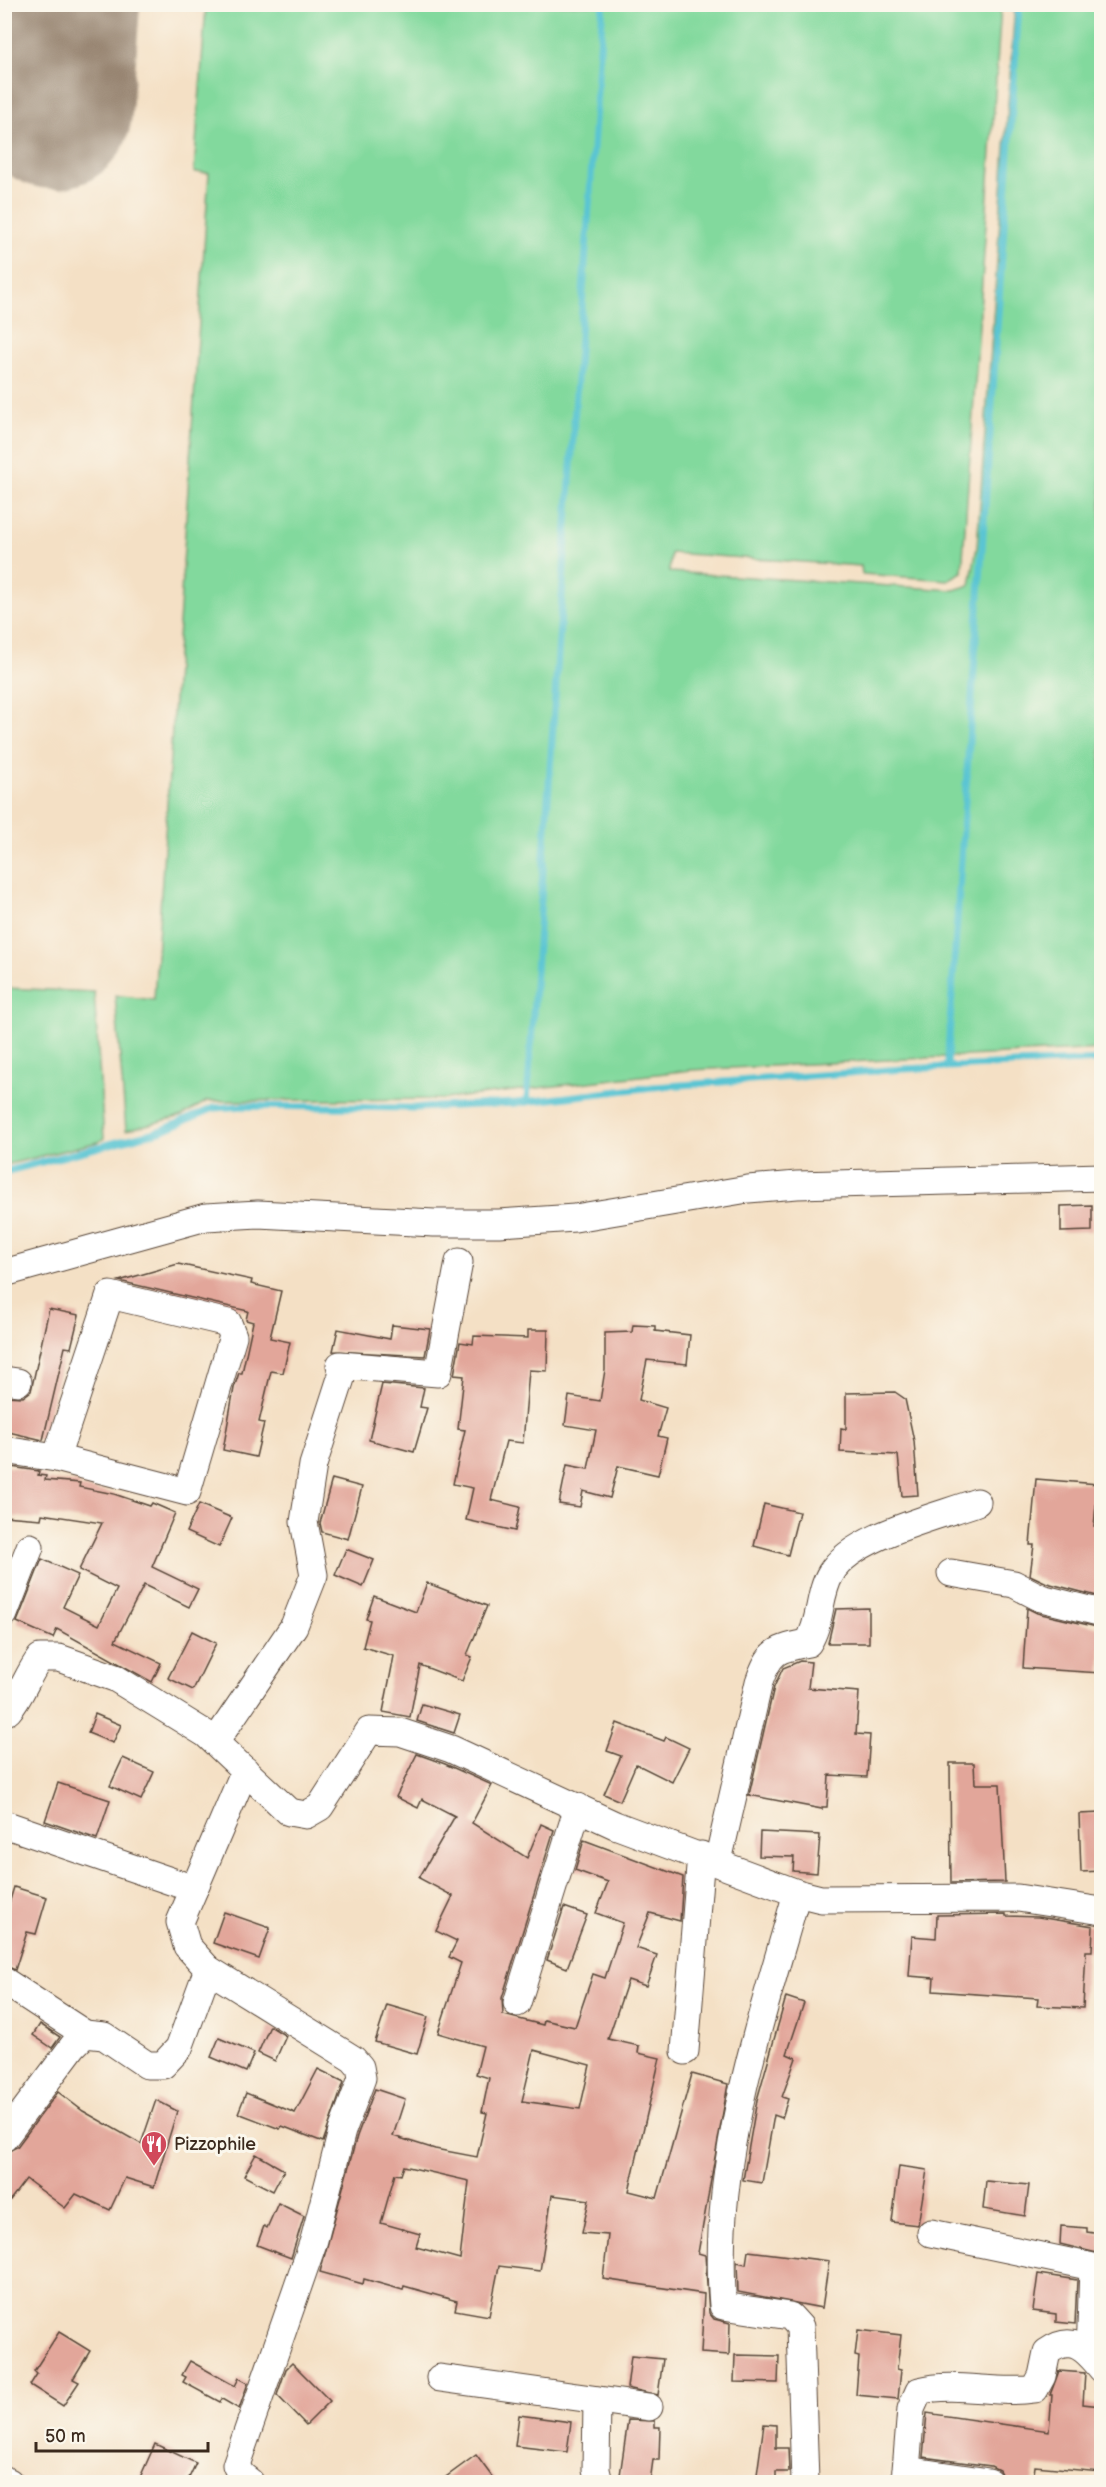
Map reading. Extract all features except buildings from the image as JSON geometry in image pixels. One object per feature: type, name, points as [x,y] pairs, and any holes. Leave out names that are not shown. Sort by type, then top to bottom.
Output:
[{"type":"street","points":[[4,1272],[206,1217],[258,1214],[434,1223],[499,1223],[575,1218],[748,1189],[796,1185],[1101,1177]]},
{"type":"street","points":[[216,1741],[294,1626],[314,1575],[304,1522],[313,1465],[343,1372],[340,1365],[438,1373],[459,1262]]},
{"type":"street","points":[[4,1450],[56,1458],[187,1492],[233,1336],[228,1323],[110,1295],[56,1458]]},
{"type":"street","points":[[686,2051],[710,1858],[767,1661],[783,1648],[808,1642],[817,1629],[829,1575],[843,1556],[914,1522],[977,1502]]},
{"type":"street","points":[[4,1614],[30,1547]]},
{"type":"street","points":[[951,1573],[1014,1584],[1041,1598],[1101,1613]]},
{"type":"street","points":[[6,1713],[18,1699],[27,1674],[40,1658],[59,1658],[115,1678],[216,1741],[290,1812],[306,1815],[320,1807],[369,1731],[400,1732],[451,1749],[615,1825],[710,1858],[797,1893],[821,1899],[1018,1898],[1101,1911]]},
{"type":"street","points":[[238,2477],[314,2240],[342,2131],[362,2078],[360,2067],[353,2059],[208,1969],[187,1947],[180,1922],[245,1770]]},
{"type":"street","points":[[517,2003],[578,1807]]},
{"type":"street","points":[[4,1824],[194,1889]]},
{"type":"street","points":[[797,1893],[731,2138],[721,2258],[723,2306],[790,2316],[800,2327],[805,2482]]},
{"type":"street","points":[[4,1981],[85,2034],[104,2036],[147,2065],[163,2065],[179,2048],[208,1969]]},
{"type":"street","points":[[4,2138],[73,2046],[85,2034]]},
{"type":"street","points":[[931,2233],[1097,2267],[1096,2362]]},
{"type":"street","points":[[989,2482],[905,2476],[911,2409],[919,2391],[940,2386],[1018,2391],[1035,2389],[1042,2376],[1047,2352],[1059,2344],[1075,2344],[1096,2362]]},
{"type":"street","points":[[440,2378],[649,2407]]},
{"type":"street","points":[[597,2400],[596,2470],[599,2482]]},
{"type":"street","points":[[4,2480],[9,2482]]},
{"type":"green space","points":[[206,5],[1001,6],[962,572],[948,580],[862,574],[861,566],[671,553],[669,572],[954,590],[970,585],[977,547],[1015,5],[1101,5],[1101,1049],[691,1070],[444,1099],[207,1101],[182,1116],[126,1130],[115,995],[154,1000],[209,173],[194,172]]},
{"type":"green space","points":[[5,988],[94,992],[104,1138],[98,1142],[5,1165]]},
{"type":"waterway","points":[[527,1102],[603,4]]},
{"type":"waterway","points":[[947,1067],[1019,4]]},
{"type":"waterway","points":[[4,1172],[163,1130],[214,1108],[245,1106],[415,1108],[516,1103],[653,1087],[903,1069],[1102,1060]]},
{"type":"taxiway","points":[[4,23],[23,4]]},
{"type":"runway","points":[[54,111],[62,4]]},
{"type":"place","name":"Pizzophile","points":[[154,2167]]}]
